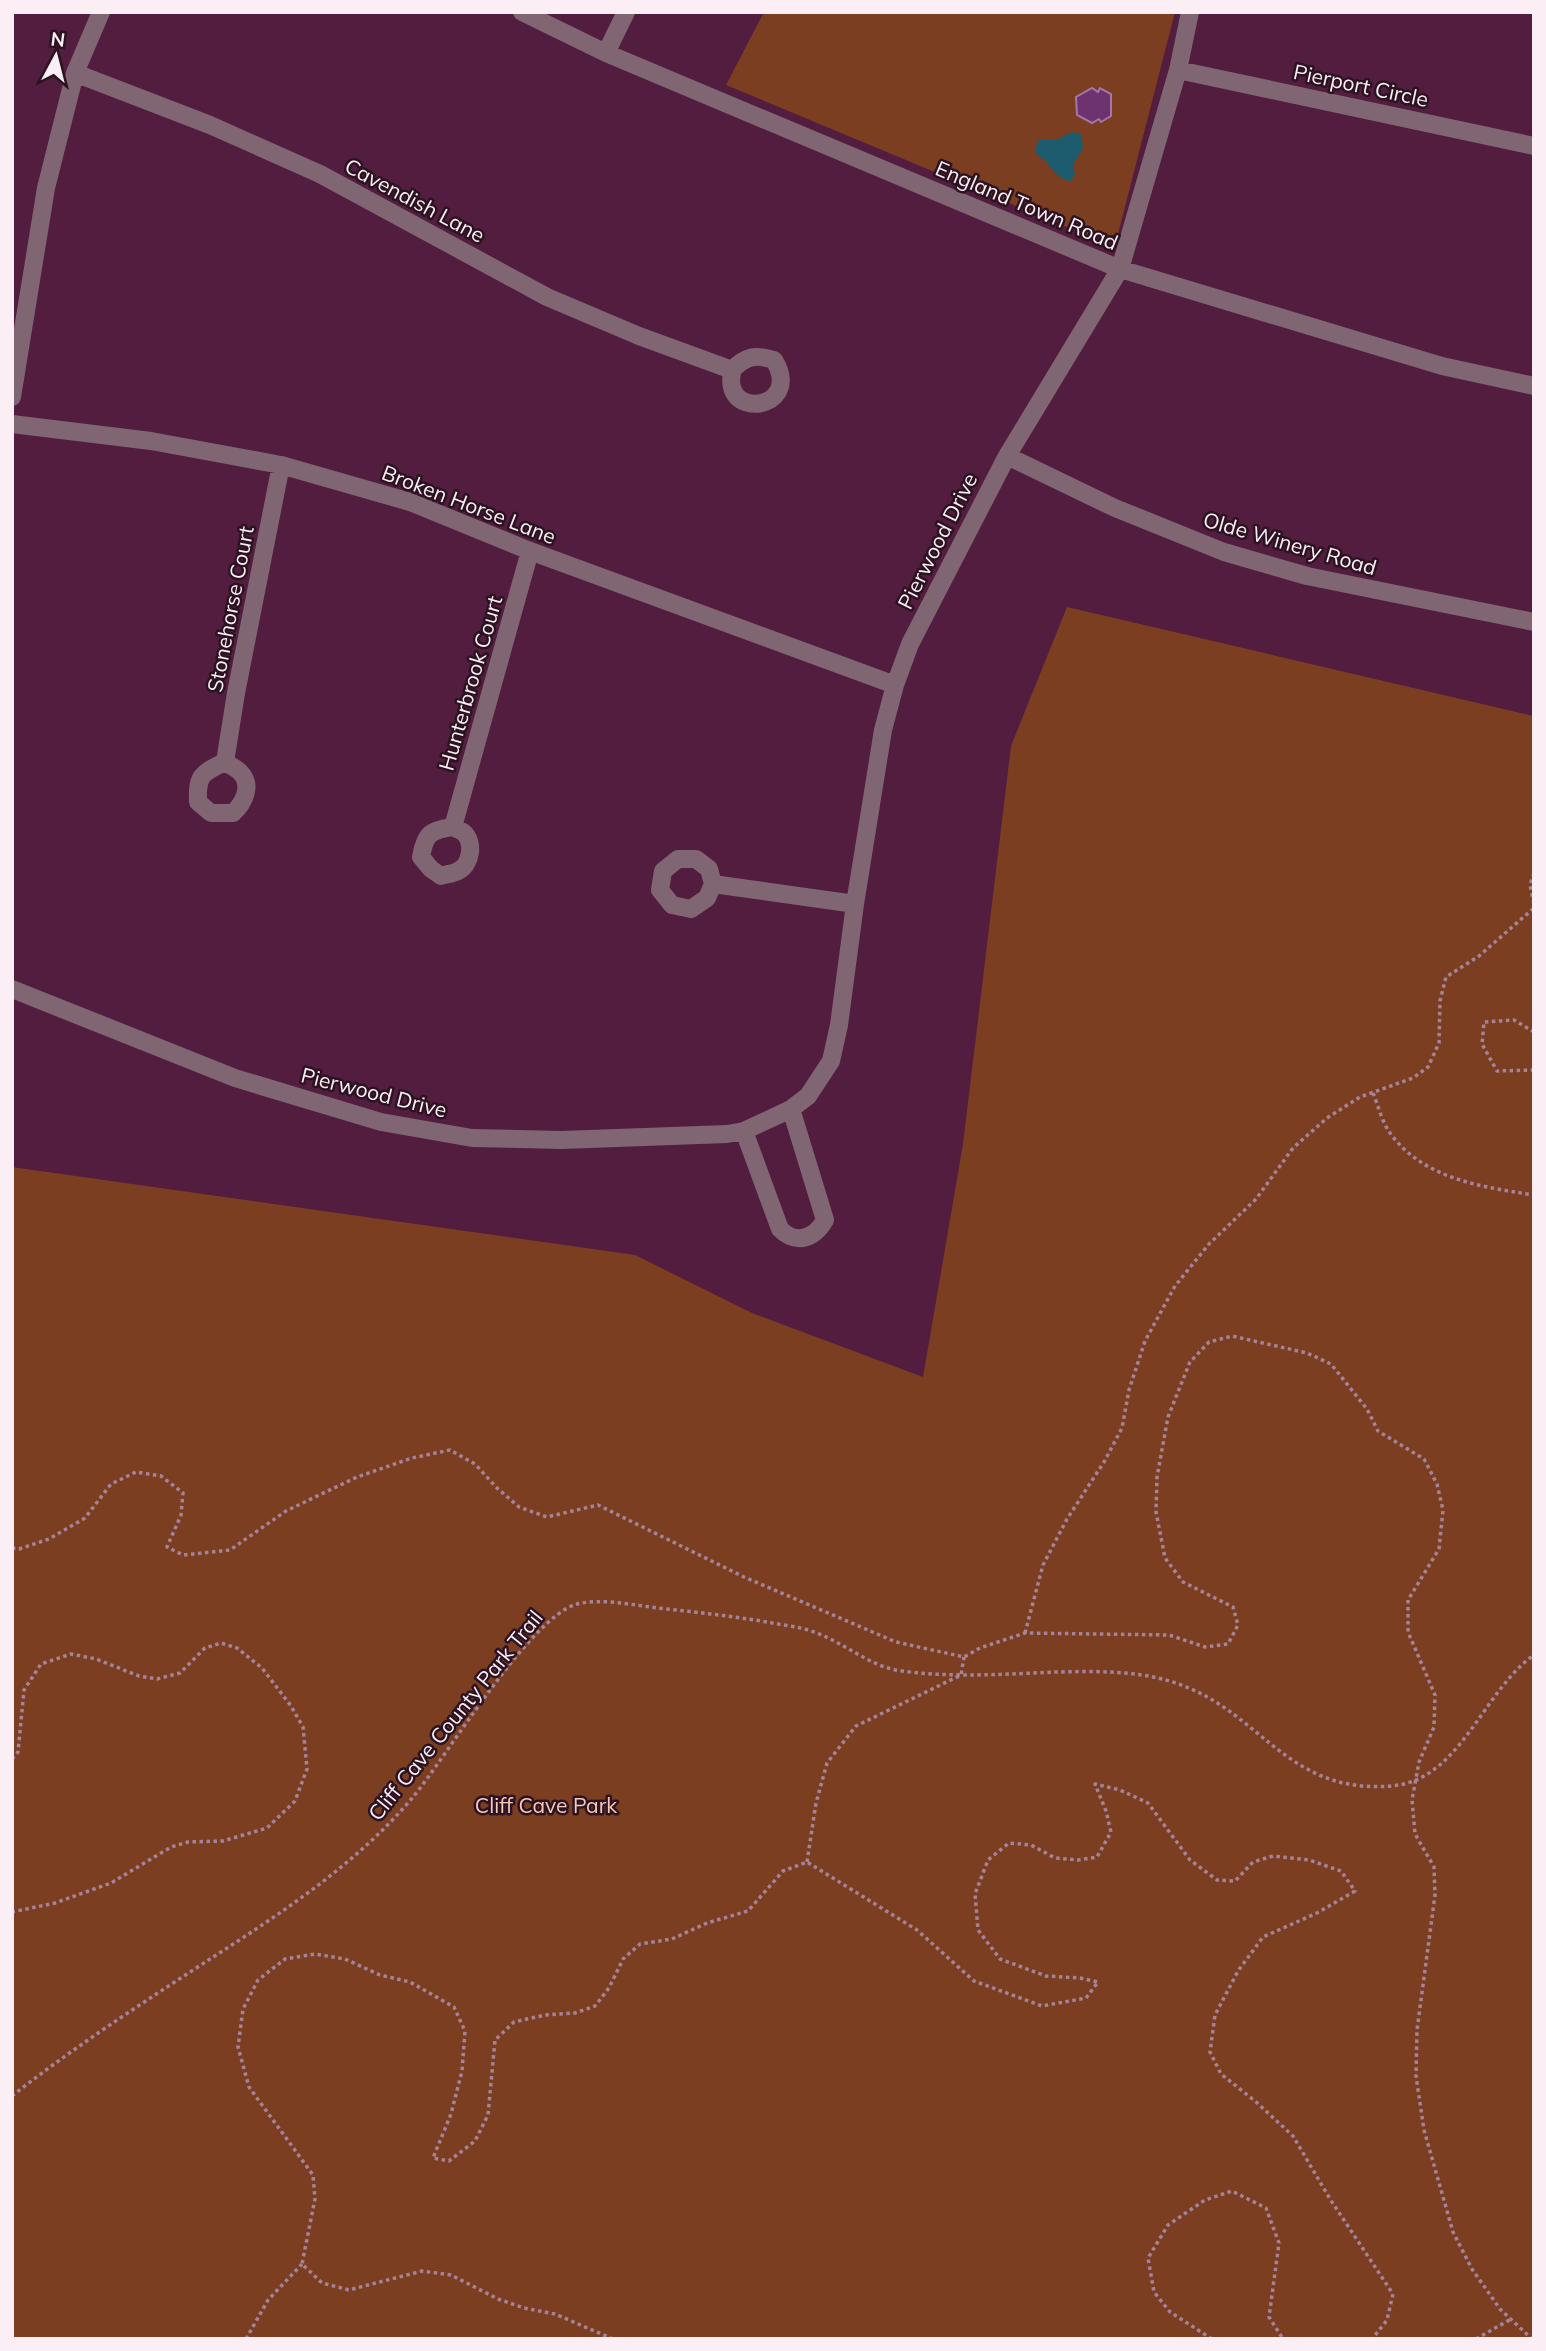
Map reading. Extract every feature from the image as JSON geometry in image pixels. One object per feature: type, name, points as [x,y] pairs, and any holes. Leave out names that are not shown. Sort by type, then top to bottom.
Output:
[{"type":"street","points":[[12,397],[46,188],[75,73],[101,12]]},
{"type":"street","name":"England Town Road","points":[[522,12],[606,53],[1120,269],[1442,366],[1534,386]]},
{"type":"street","points":[[606,53],[626,12]]},
{"type":"street","name":"Pierwood Drive","points":[[12,989],[235,1078],[381,1122],[472,1138],[576,1139],[727,1134],[744,1131],[791,1109],[808,1096],[831,1061],[839,1025],[883,730],[895,685],[910,643],[1007,456],[1120,269],[1178,70],[1190,12]]},
{"type":"street","name":"Pierport Circle","points":[[1178,70],[1534,146]]},
{"type":"street","name":"Cavendish Lane","points":[[75,73],[210,125],[320,174],[547,297],[639,336],[732,370]]},
{"type":"street","name":"Broken Horse Lane","points":[[12,424],[151,441],[281,465],[410,502],[530,551],[895,685]]},
{"type":"street","name":"Olde Winery Road","points":[[1007,456],[1115,508],[1224,552],[1342,584],[1534,622]]},
{"type":"street","name":"Stonehorse Court","points":[[225,762],[281,465]]},
{"type":"street","name":"Hunterbrook Court","points":[[453,827],[530,551]]},
{"type":"street","points":[[713,884],[855,904]]},
{"type":"street","points":[[744,1131],[779,1229],[798,1239],[809,1237],[819,1230],[825,1220],[791,1109]]},
{"type":"path","points":[[1025,1633],[1043,1565],[1122,1428],[1129,1390],[1145,1341],[1175,1286],[1209,1244],[1255,1199],[1293,1149],[1327,1118],[1360,1097],[1413,1078],[1428,1068],[1439,1043],[1440,1001],[1446,977],[1479,956],[1534,906],[1530,885],[1534,873]]},
{"type":"path","points":[[1534,1032],[1514,1020],[1484,1022],[1482,1044],[1497,1071],[1534,1070]]},
{"type":"path","points":[[1373,1093],[1390,1132],[1420,1163],[1476,1186],[1534,1195]]},
{"type":"path","points":[[12,1548],[19,1549],[49,1539],[85,1518],[111,1484],[136,1472],[161,1476],[183,1493],[181,1515],[167,1547],[183,1555],[230,1550],[286,1511],[357,1477],[412,1458],[450,1450],[475,1464],[519,1507],[547,1517],[598,1505],[744,1577],[897,1642],[964,1657],[980,1648],[1025,1633],[1169,1635],[1205,1647],[1228,1644],[1238,1625],[1233,1607],[1183,1582],[1165,1558],[1156,1512],[1157,1477],[1168,1417],[1190,1362],[1209,1342],[1232,1336],[1307,1353],[1331,1364],[1367,1409],[1378,1430],[1424,1459],[1437,1484],[1443,1510],[1439,1549],[1408,1600],[1408,1632],[1435,1695],[1434,1727],[1419,1762],[1412,1800],[1415,1834],[1434,1867],[1435,1895],[1417,2030],[1416,2076],[1424,2130],[1453,2232],[1472,2269],[1500,2309],[1532,2339]]},
{"type":"path","name":"Cliff Cave County Park Trail","points":[[12,2096],[58,2062],[292,1905],[371,1840],[413,1797],[515,1659],[541,1629],[569,1606],[599,1602],[625,1604],[730,1616],[810,1630],[895,1671],[961,1675],[1095,1670],[1160,1679],[1190,1688],[1212,1699],[1296,1764],[1319,1776],[1356,1786],[1402,1784],[1415,1780],[1445,1760],[1506,1682],[1534,1655]]},
{"type":"path","points":[[12,1759],[18,1752],[24,1690],[41,1664],[71,1654],[96,1659],[139,1676],[157,1679],[180,1673],[205,1648],[221,1643],[237,1648],[262,1668],[291,1706],[303,1727],[307,1769],[295,1801],[267,1828],[223,1841],[188,1842],[171,1847],[111,1882],[55,1903],[12,1912]]},
{"type":"path","points":[[807,1862],[816,1803],[827,1763],[856,1726],[961,1675],[964,1657]]},
{"type":"path","points":[[807,1862],[916,1930],[974,1981],[1042,2007],[1086,1998],[1097,1982],[1046,1976],[1000,1959],[978,1930],[975,1894],[988,1860],[1009,1843],[1031,1844],[1055,1858],[1078,1860],[1097,1857],[1111,1832],[1095,1784],[1120,1790],[1148,1803],[1190,1860],[1217,1880],[1235,1881],[1254,1862],[1273,1856],[1309,1860],[1341,1871],[1355,1891],[1317,1913],[1263,1937],[1238,1971],[1215,2015],[1210,2052],[1221,2074],[1293,2136],[1330,2199],[1393,2294],[1387,2320],[1372,2339]]},
{"type":"path","points":[[246,2339],[268,2300],[302,2264],[315,2199],[313,2175],[248,2087],[239,2047],[243,2009],[258,1980],[285,1959],[315,1954],[345,1959],[380,1975],[410,1982],[454,2007],[465,2031],[462,2071],[451,2114],[433,2158],[449,2161],[475,2141],[488,2115],[495,2039],[514,2022],[545,2015],[575,2013],[595,2006],[609,1988],[623,1959],[640,1944],[672,1938],[707,1923],[748,1911],[783,1871],[807,1862]]},
{"type":"path","points":[[1212,2339],[1170,2312],[1154,2292],[1149,2258],[1168,2225],[1205,2200],[1232,2191],[1266,2208],[1279,2243],[1269,2317],[1283,2339]]},
{"type":"path","points":[[302,2264],[322,2283],[349,2290],[422,2271],[451,2275],[498,2299],[555,2314],[613,2339]]},
{"type":"path","points":[[1476,2339],[1511,2319]]},
{"type":"green space","points":[[764,12],[1175,12],[1118,234],[1093,238],[726,85]]},
{"type":"green space","name":"Cliff Cave Park","points":[[1067,607],[1534,716],[1534,2339],[12,2339],[12,1167],[635,1255],[752,1313],[923,1377],[963,1144],[1011,746]]},
{"type":"water","points":[[1072,132],[1081,134],[1083,148],[1073,165],[1075,174],[1071,181],[1056,174],[1037,155],[1035,148],[1039,140],[1058,139]]},
{"type":"building","points":[[1092,88],[1098,92],[1100,88],[1111,94],[1111,116],[1101,122],[1099,119],[1092,123],[1077,115],[1076,97]]}]
